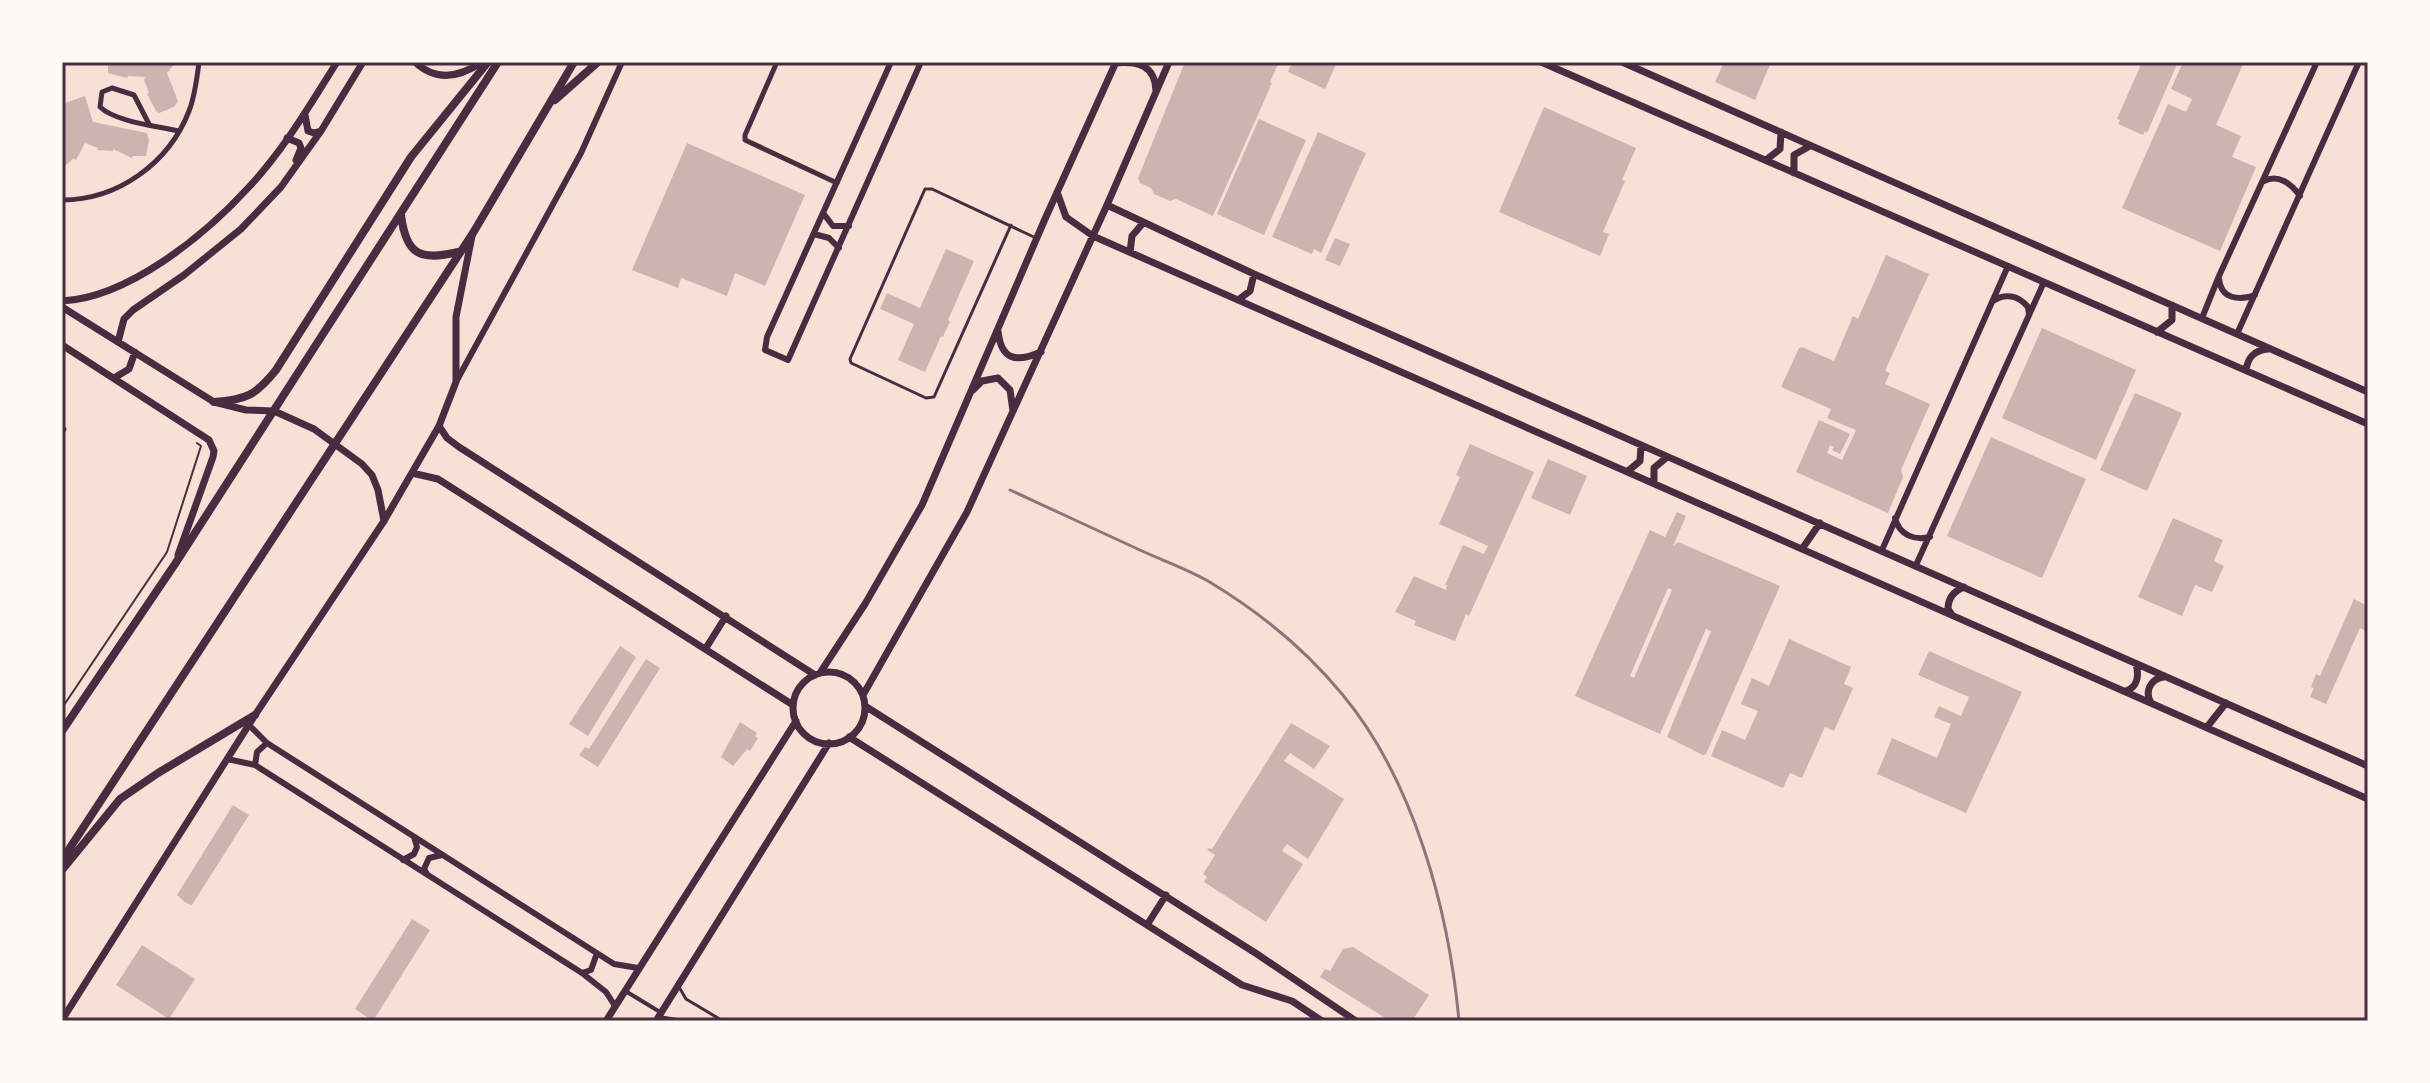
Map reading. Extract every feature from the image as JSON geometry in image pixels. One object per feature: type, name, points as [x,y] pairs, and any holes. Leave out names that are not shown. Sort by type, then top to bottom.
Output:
[{"type":"highway","points":[[214,402],[238,400],[251,395],[276,370],[411,157],[488,62]]},
{"type":"highway","points":[[62,731],[175,564],[498,62]]},
{"type":"highway","points":[[62,860],[473,233],[574,62]]},
{"type":"highway","points":[[551,103],[598,62]]},
{"type":"highway","points":[[401,214],[406,241],[414,252],[427,257],[458,252]]},
{"type":"highway","points":[[62,870],[120,799],[255,715]]},
{"type":"main road","points":[[62,304],[123,284],[155,266],[211,224],[249,187],[305,113],[337,62]]},
{"type":"main road","points":[[118,342],[124,319],[133,310],[184,275],[241,229],[281,187],[321,131],[363,62]]},
{"type":"main road","points":[[415,62],[427,72],[453,76],[482,62]]},
{"type":"main road","points":[[863,695],[967,512],[1169,62]]},
{"type":"main road","points":[[1541,62],[2368,424]]},
{"type":"main road","points":[[1622,62],[2368,392]]},
{"type":"main road","points":[[439,426],[447,438],[459,447],[818,674],[833,672],[846,676],[863,695],[865,706],[858,729],[849,737],[829,743],[809,737],[796,721],[793,705],[800,686],[818,674],[865,604],[922,505],[1116,63],[1139,63],[1147,67],[1153,73],[1156,93]]},
{"type":"main road","points":[[305,113],[304,123],[308,131],[321,131]]},
{"type":"main road","points":[[1766,160],[1780,149],[1781,132]]},
{"type":"main road","points":[[281,187],[301,148],[295,140],[287,138]]},
{"type":"main road","points":[[1794,173],[1794,155],[1810,146]]},
{"type":"main road","points":[[1057,192],[1066,217],[1093,236],[2368,799]]},
{"type":"main road","points":[[1107,205],[1254,274],[2368,766]]},
{"type":"main road","points":[[1130,252],[1132,236],[1143,223]]},
{"type":"main road","points":[[65,1020],[255,715],[384,521],[439,426],[456,382],[456,317],[473,233]]},
{"type":"main road","points":[[1238,300],[1250,291],[1254,274]]},
{"type":"main road","points":[[62,304],[214,402],[246,410],[274,411],[294,418],[334,443],[372,475],[384,521]]},
{"type":"main road","points":[[2157,332],[2172,320],[2172,305]]},
{"type":"main road","points":[[998,329],[1002,348],[1013,358],[1021,359],[1041,352]]},
{"type":"main road","points":[[63,347],[213,445],[209,469],[175,564]]},
{"type":"main road","points":[[2246,370],[2255,352],[2269,349]]},
{"type":"main road","points":[[114,378],[129,369],[135,352]]},
{"type":"main road","points":[[970,393],[982,381],[998,378],[1010,390],[1013,413]]},
{"type":"main road","points":[[1628,471],[1640,461],[1641,445]]},
{"type":"main road","points":[[1654,482],[1654,468],[1667,457]]},
{"type":"main road","points":[[412,473],[438,479],[793,705]]},
{"type":"main road","points":[[1802,549],[1820,523]]},
{"type":"main road","points":[[1952,615],[1948,609],[1950,599],[1953,593],[1964,587]]},
{"type":"main road","points":[[706,648],[726,616]]},
{"type":"main road","points":[[2126,691],[2134,687],[2137,680],[2136,664]]},
{"type":"main road","points":[[2151,703],[2149,687],[2152,681],[2165,676]]},
{"type":"main road","points":[[2207,727],[2226,703]]},
{"type":"main road","points":[[865,706],[1166,895],[1356,1021]]},
{"type":"main road","points":[[606,1021],[796,721]]},
{"type":"main road","points":[[849,737],[1242,985],[1292,1001],[1322,1021]]},
{"type":"main road","points":[[658,1017],[829,743]]},
{"type":"main road","points":[[1147,925],[1166,895]]},
{"type":"street","points":[[62,200],[106,192],[138,177],[159,160],[189,111],[199,62]]},
{"type":"street","points":[[456,382],[581,153],[622,62]]},
{"type":"street","points":[[777,62],[745,140],[837,183]]},
{"type":"street","points":[[891,62],[767,337],[765,350],[788,360],[921,62]]},
{"type":"street","points":[[2202,318],[2317,62]]},
{"type":"street","points":[[2237,334],[2359,62]]},
{"type":"street","points":[[149,124],[134,95],[112,88],[102,92],[100,107],[106,113],[149,124],[178,131]]},
{"type":"street","points":[[2264,181],[2270,178],[2283,180],[2300,196]]},
{"type":"street","points":[[823,213],[833,226],[849,226]]},
{"type":"street","points":[[814,234],[829,238],[839,248]]},
{"type":"street","points":[[1882,550],[2008,266]]},
{"type":"street","points":[[2219,276],[2220,287],[2226,294],[2236,298],[2255,295]]},
{"type":"street","points":[[1916,565],[2044,282]]},
{"type":"street","points":[[1993,301],[2008,295],[2017,298],[2028,307],[2029,315]]},
{"type":"street","points":[[1895,518],[1896,525],[1907,535],[1916,539],[1930,537]]},
{"type":"street","points":[[249,725],[267,743],[614,964],[638,968]]},
{"type":"street","points":[[255,765],[257,752],[267,743]]},
{"type":"street","points":[[227,759],[255,765],[582,973],[606,992],[615,1006]]},
{"type":"street","points":[[403,860],[414,854],[417,847],[414,837]]},
{"type":"street","points":[[428,876],[424,869],[429,858],[442,855]]},
{"type":"street","points":[[582,973],[591,970],[597,953]]},
{"type":"street","points":[[625,991],[658,1017]]},
{"type":"lane","points":[[1011,225],[934,397],[926,398],[851,363],[850,359],[925,189],[932,189],[1011,225],[1037,238]]},
{"type":"lane","points":[[678,986],[686,999],[723,1021]]},
{"type":"lane","points":[[658,1017],[686,1021]]},
{"type":"path","points":[[62,708],[167,552],[201,446],[189,438]]},
{"type":"building","points":[[108,62],[176,62],[167,73],[178,101],[174,107],[159,113],[147,94],[145,77],[127,78],[108,73]]},
{"type":"building","points":[[1185,62],[1279,62],[1213,216],[1176,199],[1170,201],[1154,194],[1138,178]]},
{"type":"building","points":[[1292,62],[1337,62],[1325,89],[1288,72]]},
{"type":"building","points":[[1724,62],[1771,62],[1755,100],[1715,82]]},
{"type":"building","points":[[2142,62],[2178,62],[2147,133],[2145,131],[2143,135],[2118,124],[2120,120],[2117,119]]},
{"type":"building","points":[[2183,62],[2244,62],[2216,125],[2241,136],[2232,157],[2256,167],[2220,251],[2122,208],[2168,104],[2186,112],[2192,99],[2171,89]]},
{"type":"building","points":[[85,96],[93,122],[147,133],[146,156],[132,158],[113,149],[97,150],[85,143],[76,160],[74,158],[62,169],[62,135],[65,131],[62,104]]},
{"type":"building","points":[[1544,107],[1636,148],[1603,232],[1609,234],[1600,256],[1499,212]]},
{"type":"building","points":[[1259,119],[1306,140],[1264,235],[1217,214]]},
{"type":"building","points":[[1318,132],[1366,153],[1321,253],[1314,249],[1312,254],[1272,237]]},
{"type":"building","points":[[687,143],[805,195],[765,286],[735,273],[727,296],[681,278],[678,288],[632,270]]},
{"type":"building","points":[[1335,238],[1350,244],[1340,266],[1325,260]]},
{"type":"building","points":[[946,249],[974,261],[948,320],[950,322],[925,372],[898,360],[914,324],[880,309],[887,293],[920,308]]},
{"type":"building","points":[[1886,255],[1929,274],[1885,371],[1890,373],[1885,384],[1930,404],[1901,470],[1903,477],[1888,513],[1796,472],[1819,420],[1850,434],[1840,454],[1830,445],[1827,453],[1842,460],[1856,430],[1827,418],[1831,409],[1781,387],[1799,348],[1834,361],[1853,316],[1858,319]]},
{"type":"building","points":[[2042,328],[2136,370],[2096,460],[2002,418]]},
{"type":"building","points":[[2135,393],[2182,413],[2147,491],[2100,470]]},
{"type":"building","points":[[1991,437],[2086,479],[2042,578],[1947,536]]},
{"type":"building","points":[[1470,444],[1534,472],[1455,641],[1414,625],[1416,621],[1395,612],[1414,576],[1446,590],[1445,585],[1463,545],[1484,554],[1488,546],[1439,524],[1460,477],[1456,475]]},
{"type":"building","points":[[1548,459],[1587,476],[1570,515],[1531,498]]},
{"type":"building","points":[[1677,512],[1686,516],[1673,546],[1678,542],[1780,586],[1703,755],[1667,737],[1711,631],[1706,629],[1660,734],[1575,696],[1650,530],[1665,537]],"holes":[[[1668,588],[1672,590],[1634,678],[1630,676]]]},
{"type":"building","points":[[2173,518],[2223,540],[2214,561],[2224,566],[2212,592],[2195,585],[2182,616],[2138,597]]},
{"type":"building","points":[[2354,599],[2368,606],[2368,626],[2366,631],[2360,628],[2326,704],[2310,697],[2314,688],[2311,687],[2316,674],[2320,676]]},
{"type":"building","points":[[1789,639],[1851,667],[1844,684],[1853,688],[1834,731],[1825,727],[1802,778],[1790,773],[1783,788],[1711,756],[1722,730],[1745,740],[1758,711],[1741,704],[1752,678],[1769,686]]},
{"type":"building","points":[[620,646],[636,657],[588,736],[569,724]]},
{"type":"building","points":[[1929,651],[2022,692],[1966,813],[1877,774],[1892,738],[1937,758],[1951,724],[1934,717],[1939,706],[1961,716],[1969,697],[1918,675]]},
{"type":"building","points":[[646,659],[660,668],[598,767],[579,755],[585,747],[589,749]]},
{"type":"building","points":[[740,722],[757,733],[755,736],[758,738],[750,751],[747,749],[733,766],[721,757]]},
{"type":"building","points":[[1291,723],[1330,746],[1314,769],[1290,753],[1284,761],[1344,799],[1308,859],[1287,844],[1282,851],[1303,864],[1266,922],[1204,882],[1207,877],[1203,874],[1215,855],[1207,850],[1212,849]]},
{"type":"building","points":[[233,805],[249,815],[192,905],[186,903],[177,895]]},
{"type":"building","points":[[412,919],[430,930],[373,1021],[355,1009]]},
{"type":"building","points":[[142,945],[195,979],[169,1019],[116,985]]},
{"type":"building","points":[[1353,947],[1429,995],[1412,1021],[1390,1021],[1320,977],[1325,969],[1330,971],[1343,949]]},
{"type":"railway","points":[[1010,490],[1208,581],[1280,632],[1342,694],[1389,766],[1424,848],[1447,936],[1459,1021]]}]
